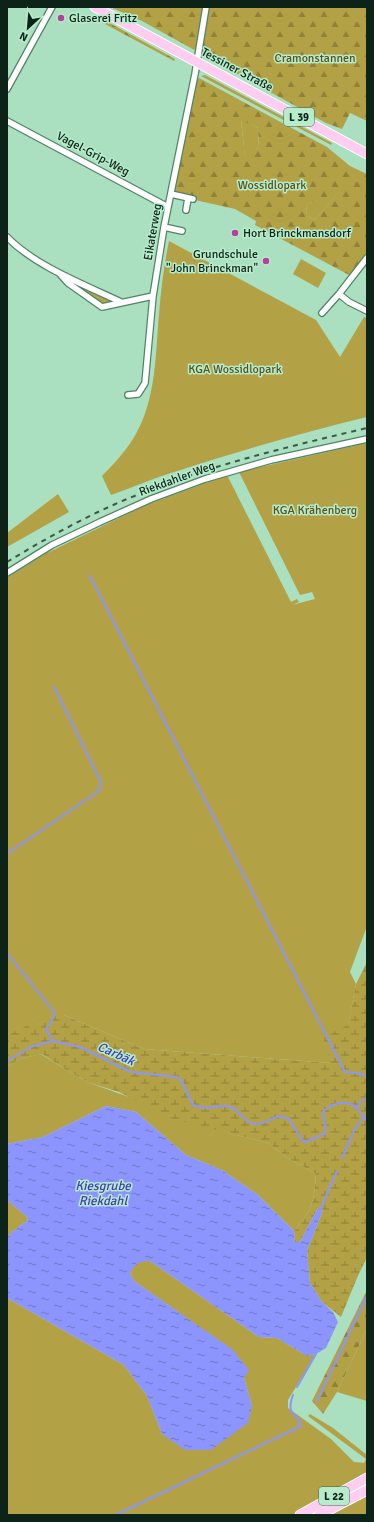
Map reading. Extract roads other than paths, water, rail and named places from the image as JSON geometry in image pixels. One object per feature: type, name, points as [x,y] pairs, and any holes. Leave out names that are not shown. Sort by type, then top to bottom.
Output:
[{"type":"main road","name":"Tessiner Straße","points":[[95,7],[367,154]]},
{"type":"main road","name":"L 22","points":[[300,1515],[367,1478]]},
{"type":"main road","name":"L 22","points":[[320,1515],[367,1490]]},
{"type":"street","points":[[7,89],[52,7]]},
{"type":"street","name":"Eikaterweg","points":[[128,395],[138,394],[145,383],[153,296],[164,228],[194,79],[206,7]]},
{"type":"street","name":"Vagel-Grip-Weg","points":[[7,121],[168,207]]},
{"type":"street","points":[[172,194],[191,198],[186,210]]},
{"type":"street","points":[[164,228],[182,231]]},
{"type":"street","points":[[7,237],[27,254],[58,272],[121,302]]},
{"type":"street","points":[[322,313],[367,258]]},
{"type":"street","points":[[58,272],[68,283],[98,306],[106,307],[121,302],[153,296]]},
{"type":"street","points":[[339,294],[367,311]]},
{"type":"street","name":"Riekdahler Weg","points":[[7,573],[79,532],[151,499],[185,486],[235,469],[367,439]]},
{"type":"water","name":"Kiesgrube Riekdahl","points":[[106,1106],[136,1112],[186,1155],[222,1170],[258,1195],[294,1231],[295,1242],[300,1242],[318,1208],[323,1210],[307,1251],[310,1283],[322,1302],[333,1312],[338,1322],[326,1348],[316,1354],[307,1356],[277,1338],[259,1337],[150,1261],[138,1264],[130,1273],[134,1281],[233,1350],[249,1370],[244,1378],[252,1406],[248,1423],[211,1450],[185,1450],[162,1434],[147,1396],[124,1365],[7,1298],[7,1237],[28,1220],[27,1217],[7,1200],[7,1144],[43,1137]]},
{"type":"waterway","points":[[90,576],[345,1072],[367,1076]]},
{"type":"waterway","points":[[7,854],[99,791],[101,782],[54,687]]},
{"type":"waterway","points":[[7,953],[54,1012],[54,1017],[46,1029],[53,1041]]},
{"type":"waterway","name":"Carbäk","points":[[7,1061],[33,1046],[53,1041],[80,1047],[131,1072],[177,1077],[181,1080],[193,1105],[198,1107],[231,1107],[248,1121],[256,1124],[280,1116],[289,1119],[302,1140],[306,1142],[324,1134],[326,1131],[323,1112],[333,1105],[339,1103],[349,1103],[357,1108],[367,1121]]},
{"type":"waterway","points":[[357,1107],[360,1102],[367,1098]]},
{"type":"waterway","points":[[342,1158],[355,1129],[364,1117]]},
{"type":"waterway","points":[[321,1208],[337,1171]]},
{"type":"waterway","points":[[317,1401],[367,1296]]},
{"type":"waterway","points":[[297,1387],[316,1354]]},
{"type":"waterway","points":[[116,1515],[301,1426],[291,1411],[290,1407],[293,1395]]},
{"type":"railway","points":[[7,562],[56,533],[124,500],[225,464],[367,428]]},
{"type":"place","name":"Glaserei Fritz","points":[[61,18]]},
{"type":"place","name":"Hort Brinckmansdorf","points":[[235,233]]},
{"type":"place","name":"Grundschule \"John Brinckman\"","points":[[266,261]]},
{"type":"park label","name":"Cramonstannen","points":[[315,58]]},
{"type":"park label","name":"Wossidlopark","points":[[272,185]]},
{"type":"park label","name":"KGA Wossidlopark","points":[[235,369]]},
{"type":"park label","name":"KGA Krähenberg","points":[[315,510]]}]
